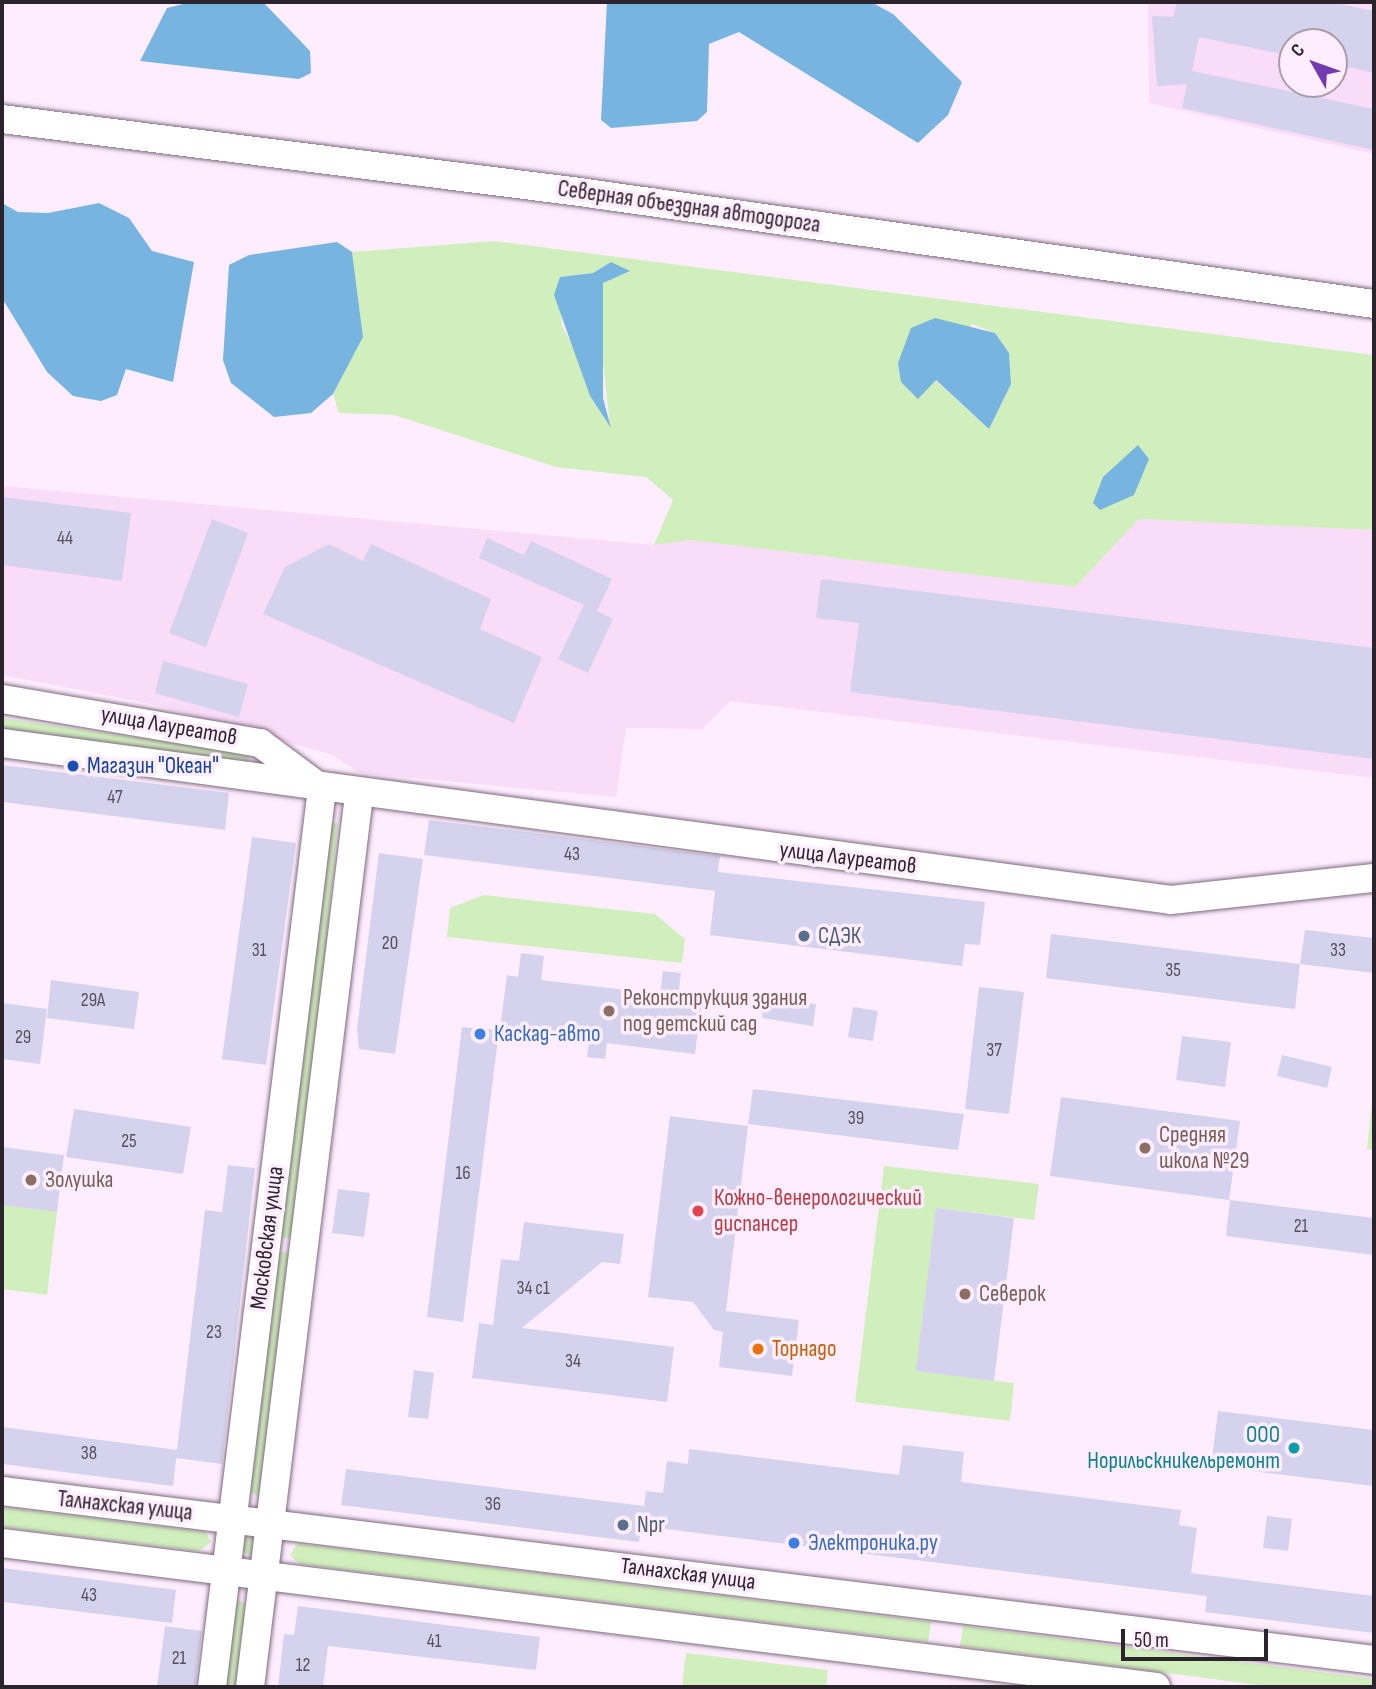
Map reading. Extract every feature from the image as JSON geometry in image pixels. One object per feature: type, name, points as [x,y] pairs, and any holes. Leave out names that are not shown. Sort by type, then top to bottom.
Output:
[{"type":"street","name":"Северная объездная автодорога","points":[[2,119],[572,191],[1374,304]]},
{"type":"street","name":"улица Лауреатов","points":[[2,699],[260,743],[322,789]]},
{"type":"street","name":"улица Лауреатов","points":[[2,743],[359,795],[1171,900],[1374,878]]},
{"type":"street","name":"Московская улица","points":[[212,1687],[322,789]]},
{"type":"street","name":"Московская улица","points":[[250,1687],[359,795]]},
{"type":"street","name":"Талнахская улица","points":[[2,1491],[233,1516],[1374,1660]]},
{"type":"street","points":[[2,1543],[1156,1687]]},
{"type":"shaded area","points":[[1148,2],[1374,2],[1374,154],[1149,103]]},
{"type":"shaded area","points":[[2,486],[654,545],[691,540],[1075,587],[1139,519],[1374,530],[1374,778],[730,701],[702,729],[626,728],[616,797],[359,773],[333,755],[147,703],[2,675]]},
{"type":"green space","points":[[494,241],[1374,355],[1374,530],[1139,519],[1075,587],[691,540],[654,545],[673,500],[646,477],[556,467],[394,415],[339,413],[333,394],[363,337],[352,252]],"holes":[[[611,262],[629,272],[603,282],[600,334],[610,426],[590,396],[583,364],[562,326],[560,277],[593,273]],[[972,324],[995,333],[1009,353],[1011,384],[989,429],[935,380],[918,399]]]},
{"type":"green space","points":[[2,718],[249,754],[248,764],[2,729]]},
{"type":"green space","points":[[338,823],[298,1239],[277,1237],[330,824]]},
{"type":"green space","points":[[484,895],[655,914],[685,939],[682,963],[447,937],[450,908]]},
{"type":"green space","points":[[1374,1084],[1374,1150],[1367,1149]]},
{"type":"green space","points":[[884,1166],[1039,1184],[1034,1220],[937,1208],[917,1371],[1014,1383],[1010,1421],[855,1402]]},
{"type":"green space","points":[[2,1205],[57,1212],[47,1295],[2,1289]]},
{"type":"green space","points":[[276,1252],[296,1253],[259,1497],[249,1491]]},
{"type":"green space","points":[[2,1507],[206,1532],[211,1542],[199,1551],[2,1527]]},
{"type":"green space","points":[[250,1537],[256,1540],[259,1546],[256,1552],[250,1555],[244,1552],[241,1546],[244,1540]]},
{"type":"green space","points":[[298,1543],[931,1622],[928,1642],[299,1564],[290,1555]]},
{"type":"green space","points":[[236,1599],[247,1605],[240,1687],[219,1687]]},
{"type":"green space","points":[[963,1626],[1374,1679],[1374,1687],[1273,1687],[960,1646]]},
{"type":"green space","points":[[686,1653],[828,1670],[826,1687],[682,1687]]},
{"type":"water","points":[[191,2],[263,2],[310,51],[311,73],[299,79],[140,61],[167,8]]},
{"type":"water","points":[[607,2],[871,2],[893,14],[962,82],[948,115],[918,143],[739,32],[709,44],[707,112],[697,121],[611,128],[601,120]]},
{"type":"water","points":[[2,203],[18,212],[48,213],[99,203],[129,218],[152,251],[194,262],[173,382],[126,369],[117,395],[101,401],[73,396],[47,372],[2,298]]},
{"type":"water","points":[[337,242],[352,252],[363,337],[333,394],[311,413],[274,417],[231,383],[223,360],[229,265],[249,255]]},
{"type":"water","points":[[611,262],[630,271],[603,283],[603,398],[611,428],[590,396],[554,295],[560,277],[593,273]]},
{"type":"water","points":[[935,318],[995,333],[1009,353],[1011,384],[989,429],[936,380],[918,399],[901,382],[898,363],[911,328]]},
{"type":"water","points":[[1138,445],[1149,459],[1134,495],[1100,510],[1093,503],[1103,477]]},
{"type":"building","points":[[1177,2],[1331,2],[1374,11],[1374,73],[1348,67],[1348,28],[1278,28],[1278,53],[1199,37],[1192,71],[1278,89],[1278,98],[1321,98],[1374,109],[1374,150],[1182,108],[1187,84],[1157,86],[1152,16],[1173,17]]},
{"type":"building","points":[[2,497],[131,513],[122,581],[2,565]]},
{"type":"building","points":[[212,519],[248,533],[206,647],[169,633]]},
{"type":"building","points":[[487,538],[524,555],[531,541],[612,579],[597,611],[613,619],[588,673],[558,659],[584,605],[479,558]]},
{"type":"building","points":[[329,544],[363,561],[371,544],[491,599],[480,629],[542,657],[514,723],[263,614],[285,567]]},
{"type":"building","points":[[821,579],[1374,648],[1374,759],[850,692],[859,623],[816,618]]},
{"type":"building","points":[[163,661],[248,684],[239,717],[155,693]]},
{"type":"building","points":[[2,765],[229,793],[225,830],[2,802]]},
{"type":"building","points":[[429,820],[720,856],[718,872],[985,902],[980,945],[965,944],[962,966],[710,935],[715,891],[424,855]]},
{"type":"building","points":[[252,837],[296,843],[266,1065],[222,1059]]},
{"type":"building","points":[[379,853],[423,859],[395,1054],[359,1049],[357,1029]]},
{"type":"building","points":[[1305,930],[1374,938],[1374,973],[1300,964]]},
{"type":"building","points":[[1051,934],[1300,964],[1295,1009],[1046,978]]},
{"type":"building","points":[[521,953],[544,956],[541,980],[660,994],[663,971],[681,973],[678,997],[702,999],[695,1054],[607,1043],[605,1059],[587,1057],[589,1040],[500,1029],[507,975],[518,977]]},
{"type":"building","points":[[51,980],[139,992],[134,1029],[47,1018]]},
{"type":"building","points":[[979,987],[1024,992],[1009,1114],[965,1109]]},
{"type":"building","points":[[780,1000],[816,1004],[813,1026],[762,1018],[764,1002]]},
{"type":"building","points":[[2,1003],[47,1009],[40,1064],[2,1059]]},
{"type":"building","points":[[853,1007],[878,1011],[873,1041],[848,1037]]},
{"type":"building","points":[[462,1027],[499,1030],[463,1322],[427,1317]]},
{"type":"building","points":[[1182,1036],[1231,1042],[1225,1087],[1176,1080]]},
{"type":"building","points":[[1282,1055],[1332,1067],[1327,1088],[1277,1076]]},
{"type":"building","points":[[753,1089],[964,1114],[958,1150],[748,1124]]},
{"type":"building","name":"Средняя школа №29","points":[[1061,1097],[1240,1121],[1229,1200],[1050,1176]]},
{"type":"building","points":[[74,1109],[191,1127],[183,1174],[66,1157]]},
{"type":"building","name":"Кожно-венерологический диспансер","points":[[670,1116],[748,1126],[726,1311],[799,1320],[792,1376],[719,1367],[723,1332],[714,1330],[693,1302],[648,1297]]},
{"type":"building","name":"Золушка","points":[[2,1147],[64,1155],[57,1212],[2,1205]]},
{"type":"building","points":[[228,1165],[255,1168],[222,1464],[176,1458],[173,1486],[2,1464],[2,1427],[177,1450],[205,1210],[222,1212]]},
{"type":"building","points":[[338,1189],[370,1193],[364,1237],[332,1233]]},
{"type":"building","points":[[1230,1200],[1374,1218],[1374,1255],[1226,1236]]},
{"type":"building","name":"Северок","points":[[936,1208],[1014,1218],[994,1381],[916,1371]]},
{"type":"building","points":[[524,1222],[624,1234],[620,1264],[602,1262],[522,1328],[674,1347],[667,1402],[472,1378],[479,1323],[493,1325],[501,1259],[519,1261]]},
{"type":"building","points":[[414,1370],[434,1373],[428,1419],[408,1417]]},
{"type":"building","name":"ООО Норильскникельремонт","points":[[1218,1411],[1374,1430],[1374,1486],[1211,1466]]},
{"type":"building","points":[[903,1445],[964,1452],[961,1482],[1181,1510],[1179,1525],[1197,1528],[1191,1573],[1374,1596],[1374,1633],[1205,1612],[1207,1596],[641,1526],[639,1542],[341,1505],[346,1469],[644,1506],[646,1491],[663,1493],[667,1461],[688,1464],[689,1449],[899,1475]]},
{"type":"building","points":[[1267,1516],[1292,1519],[1288,1551],[1263,1548]]},
{"type":"building","points":[[2,1568],[176,1590],[172,1623],[2,1602]]},
{"type":"building","points":[[298,1606],[540,1637],[536,1670],[328,1646],[323,1687],[278,1687],[284,1634],[294,1635]]},
{"type":"building","points":[[165,1626],[202,1631],[195,1687],[157,1687]]},
{"type":"place","name":"Магазин \"Океан\"","points":[[73,766]]},
{"type":"place","name":"СДЭК","points":[[804,936]]},
{"type":"place","name":"Реконструкция здания под детский сад","points":[[609,1011]]},
{"type":"place","name":"Каскад-авто","points":[[480,1034]]},
{"type":"place","name":"Средняя школа №29","points":[[1145,1148]]},
{"type":"place","name":"Золушка","points":[[31,1180]]},
{"type":"place","name":"Кожно-венерологический диспансер","points":[[698,1211]]},
{"type":"place","name":"Северок","points":[[965,1294]]},
{"type":"place","name":"Торнадо","points":[[758,1349]]},
{"type":"place","name":"ООО Норильскникельремонт","points":[[1294,1448]]},
{"type":"place","name":"Npr","points":[[623,1525]]},
{"type":"place","name":"Электроника.ру","points":[[794,1543]]}]
